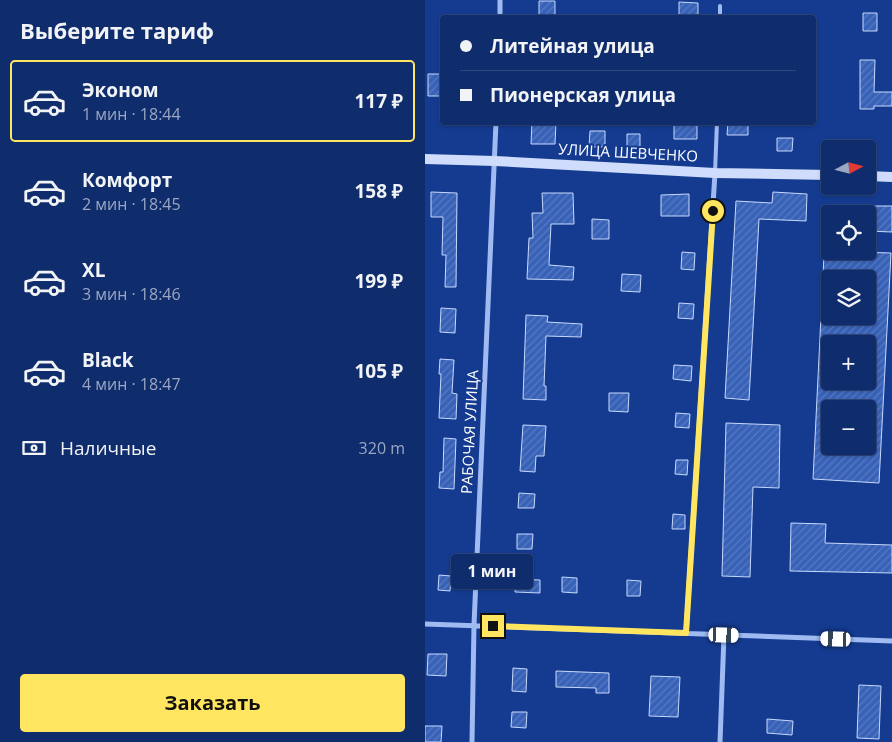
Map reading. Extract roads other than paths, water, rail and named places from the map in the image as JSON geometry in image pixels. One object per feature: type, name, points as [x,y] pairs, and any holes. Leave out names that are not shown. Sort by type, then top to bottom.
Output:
[{"type":"street","points":[[500,0],[500,15]]},
{"type":"street","name":"РАБОЧАЯ УЛИЦА","points":[[472,742],[474,625],[496,125]]},
{"type":"street","name":"УЛИЦА ШЕВЧЕНКО","points":[[425,159],[715,173],[821,175]]},
{"type":"street","points":[[686,633],[715,173]]},
{"type":"street","points":[[876,176],[892,177]]},
{"type":"street","points":[[425,624],[892,641]]},
{"type":"street","points":[[720,742],[724,635]]},
{"type":"lane","points":[[720,6],[720,15]]},
{"type":"lane","points":[[715,173],[717,125]]}]
